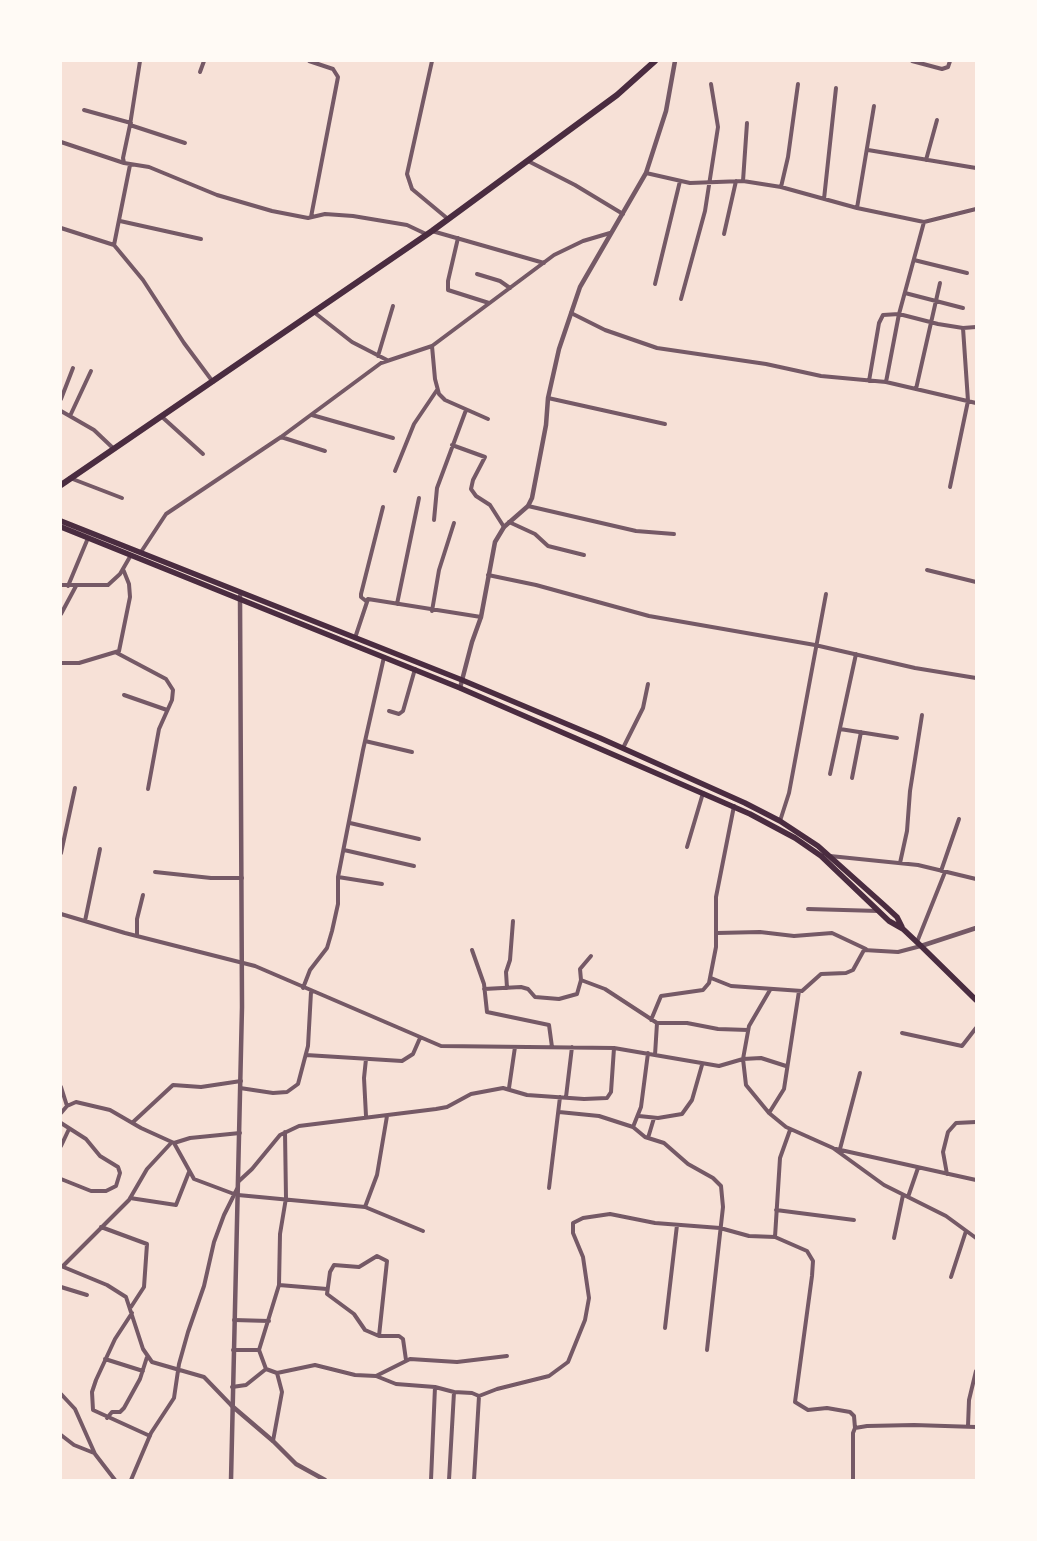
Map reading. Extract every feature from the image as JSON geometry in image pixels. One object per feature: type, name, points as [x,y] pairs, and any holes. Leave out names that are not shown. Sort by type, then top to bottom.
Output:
[{"type":"highway","points":[[61,485],[275,338],[315,313],[448,219],[617,95],[656,61]]},
{"type":"main road","points":[[61,521],[141,552],[240,596],[460,688],[734,806],[777,828],[821,856],[889,921],[903,929],[976,1000]]},
{"type":"main road","points":[[61,527],[462,680],[623,748],[780,821],[830,856],[884,905],[903,929]]},
{"type":"street","points":[[124,163],[123,158],[131,124],[140,61]]},
{"type":"street","points":[[200,72],[204,61]]},
{"type":"street","points":[[309,61],[333,68],[338,77],[311,218]]},
{"type":"street","points":[[432,61],[407,174],[412,189],[448,219]]},
{"type":"street","points":[[460,688],[472,642],[481,617],[495,542],[504,526],[528,506],[532,498],[548,398],[559,349],[571,313],[580,287],[646,173],[666,112],[675,61]]},
{"type":"street","points":[[912,61],[942,69],[948,67],[950,61]]},
{"type":"street","points":[[681,299],[710,183],[718,127],[711,84]]},
{"type":"street","points":[[781,187],[788,157],[798,84]]},
{"type":"street","points":[[824,199],[836,88]]},
{"type":"street","points":[[857,208],[874,106]]},
{"type":"street","points":[[84,110],[185,143]]},
{"type":"street","points":[[926,160],[937,120]]},
{"type":"street","points":[[744,181],[747,123]]},
{"type":"street","points":[[61,142],[130,165],[149,167],[238,201],[311,218],[325,214],[352,216],[401,224],[544,263]]},
{"type":"street","points":[[868,150],[976,168]]},
{"type":"street","points":[[528,161],[575,185],[623,214]]},
{"type":"street","points":[[114,245],[130,165]]},
{"type":"street","points":[[646,173],[680,181],[710,183],[744,181],[781,187],[857,208],[924,222],[976,209]]},
{"type":"street","points":[[655,284],[680,181]]},
{"type":"street","points":[[724,234],[736,181]]},
{"type":"street","points":[[120,221],[201,239]]},
{"type":"street","points":[[886,382],[899,314],[924,222]]},
{"type":"street","points":[[61,228],[114,245],[143,280],[184,343],[213,382]]},
{"type":"street","points":[[141,552],[166,514],[281,437],[387,360],[432,346],[544,263],[583,241],[610,233]]},
{"type":"street","points":[[458,238],[448,290],[489,304]]},
{"type":"street","points":[[914,260],[968,273]]},
{"type":"street","points":[[477,274],[500,281],[510,288]]},
{"type":"street","points":[[916,389],[940,284]]},
{"type":"street","points":[[905,294],[963,308]]},
{"type":"street","points":[[378,356],[393,306]]},
{"type":"street","points":[[315,313],[352,342],[387,360]]},
{"type":"street","points":[[571,313],[605,330],[657,348],[766,364],[821,376],[886,382],[976,403]]},
{"type":"street","points":[[869,381],[880,319],[883,315],[899,314],[932,323],[963,328],[976,327]]},
{"type":"street","points":[[950,487],[968,401],[963,328]]},
{"type":"street","points":[[432,346],[437,390],[445,400],[488,419]]},
{"type":"street","points":[[61,399],[73,368]]},
{"type":"street","points":[[70,416],[91,371]]},
{"type":"street","points":[[396,471],[414,424],[437,390]]},
{"type":"street","points":[[548,398],[665,424]]},
{"type":"street","points":[[434,520],[437,488],[466,410]]},
{"type":"street","points":[[61,411],[94,430],[114,449]]},
{"type":"street","points":[[312,415],[392,438]]},
{"type":"street","points":[[161,416],[203,454]]},
{"type":"street","points":[[281,437],[325,451]]},
{"type":"street","points":[[452,445],[485,457],[473,480],[471,489],[476,496],[490,505],[504,526]]},
{"type":"street","points":[[70,478],[122,498]]},
{"type":"street","points":[[397,604],[419,498]]},
{"type":"street","points":[[528,506],[636,531],[674,534]]},
{"type":"street","points":[[384,507],[361,598],[432,611],[481,617]]},
{"type":"street","points":[[509,522],[535,534],[548,546],[584,555]]},
{"type":"street","points":[[432,611],[439,570],[454,523]]},
{"type":"street","points":[[68,586],[88,538]]},
{"type":"street","points":[[61,585],[108,585],[123,569],[131,555]]},
{"type":"street","points":[[117,653],[120,648],[130,596],[129,584],[123,569]]},
{"type":"street","points":[[928,570],[976,582]]},
{"type":"street","points":[[488,575],[649,616],[815,645],[915,668],[976,678]]},
{"type":"street","points":[[61,614],[76,586]]},
{"type":"street","points":[[780,821],[789,793],[826,594]]},
{"type":"street","points":[[231,1480],[236,1195],[238,1184],[241,1081],[240,596]]},
{"type":"street","points":[[355,638],[366,600]]},
{"type":"street","points":[[61,663],[73,664],[117,653],[169,681],[173,690],[167,710],[158,729],[148,790]]},
{"type":"street","points":[[830,774],[856,654]]},
{"type":"street","points":[[303,988],[310,970],[323,954],[330,940],[337,911],[338,877],[384,657]]},
{"type":"street","points":[[389,712],[399,714],[403,711],[415,669]]},
{"type":"street","points":[[623,748],[643,708],[648,684]]},
{"type":"street","points":[[124,695],[167,710]]},
{"type":"street","points":[[900,863],[907,831],[910,791],[922,715]]},
{"type":"street","points":[[840,729],[897,738]]},
{"type":"street","points":[[852,778],[861,732]]},
{"type":"street","points":[[365,741],[412,752]]},
{"type":"street","points":[[61,853],[75,788]]},
{"type":"street","points":[[687,847],[704,793]]},
{"type":"street","points":[[651,1020],[661,996],[703,990],[711,978],[717,933],[716,897],[734,806]]},
{"type":"street","points":[[919,944],[959,819]]},
{"type":"street","points":[[350,823],[419,839]]},
{"type":"street","points":[[85,921],[100,849]]},
{"type":"street","points":[[344,850],[414,866]]},
{"type":"street","points":[[830,856],[900,863],[976,879]]},
{"type":"street","points":[[155,872],[211,878],[242,878]]},
{"type":"street","points":[[338,877],[382,884]]},
{"type":"street","points":[[136,936],[137,919],[144,895]]},
{"type":"street","points":[[808,909],[879,911]]},
{"type":"street","points":[[61,914],[136,936],[242,962],[420,1038],[446,1047],[614,1048],[719,1066],[743,1059],[761,1058],[786,1066]]},
{"type":"street","points":[[507,988],[506,972],[510,960],[513,921]]},
{"type":"street","points":[[717,933],[760,932],[794,936],[832,933],[866,949],[898,952],[976,928]]},
{"type":"street","points":[[711,978],[731,986],[799,991],[807,989],[824,973],[846,973],[853,970],[862,952],[866,949]]},
{"type":"street","points":[[472,950],[484,989],[487,1012],[549,1025],[552,1047]]},
{"type":"street","points":[[484,989],[525,987],[535,997],[559,999],[577,994],[581,980],[580,969],[591,956]]},
{"type":"street","points":[[581,980],[605,989],[657,1023],[687,1023],[718,1029],[748,1030]]},
{"type":"street","points":[[770,990],[748,1030],[743,1059],[746,1085],[769,1113],[790,1130],[840,1150],[976,1180]]},
{"type":"street","points":[[769,1113],[782,1096],[799,991]]},
{"type":"street","points":[[240,1088],[268,1094],[293,1089],[301,1079],[306,1055],[311,992]]},
{"type":"street","points":[[655,1055],[657,1023]]},
{"type":"street","points":[[902,1033],[962,1046],[976,1028]]},
{"type":"street","points":[[306,1055],[406,1060],[415,1051],[420,1038]]},
{"type":"street","points":[[509,1088],[515,1047]]},
{"type":"street","points":[[566,1097],[572,1047]]},
{"type":"street","points":[[238,1184],[285,1132],[299,1126],[366,1116],[387,1116],[447,1106],[471,1094],[509,1088],[527,1095],[600,1099],[610,1095],[614,1048]]},
{"type":"street","points":[[633,1127],[639,1116],[648,1054]]},
{"type":"street","points":[[366,1059],[364,1091],[366,1116]]},
{"type":"street","points":[[639,1116],[654,1118],[679,1115],[684,1111],[692,1100],[702,1064]]},
{"type":"street","points":[[840,1150],[860,1073]]},
{"type":"street","points":[[132,1123],[173,1085],[201,1087],[241,1081]]},
{"type":"street","points":[[61,1087],[67,1106]]},
{"type":"street","points":[[549,1188],[560,1097]]},
{"type":"street","points":[[61,1113],[67,1106],[76,1102],[110,1110],[173,1143],[181,1152],[189,1172],[198,1181],[236,1195],[365,1206],[423,1232]]},
{"type":"street","points":[[559,1112],[599,1116],[633,1127],[648,1138],[664,1143],[688,1164],[718,1182],[723,1191],[707,1350]]},
{"type":"street","points":[[365,1206],[377,1175],[387,1116]]},
{"type":"street","points":[[648,1138],[654,1118]]},
{"type":"street","points":[[947,1174],[943,1152],[948,1132],[956,1123],[976,1122]]},
{"type":"street","points":[[61,1123],[86,1139],[100,1156],[118,1167],[120,1173],[116,1186],[106,1191],[91,1191],[61,1179]]},
{"type":"street","points":[[61,1146],[69,1129]]},
{"type":"street","points":[[775,1237],[780,1158],[790,1130]]},
{"type":"street","points":[[285,1132],[286,1198],[280,1234],[279,1285],[259,1350],[266,1369],[277,1373],[315,1365],[355,1375],[376,1376],[396,1384],[435,1387],[454,1392],[472,1393],[479,1396],[497,1389],[553,1374],[564,1367],[572,1355],[585,1320],[589,1298],[583,1257],[573,1233],[573,1223],[583,1218],[610,1214],[720,1228],[749,1236],[775,1237],[807,1251],[813,1260],[796,1402],[808,1410],[828,1408],[850,1412],[854,1416],[853,1480]]},
{"type":"street","points":[[107,1418],[112,1412],[120,1412],[124,1408],[143,1371],[147,1357],[126,1297],[62,1266],[130,1198],[148,1169],[173,1143],[190,1138],[240,1133]]},
{"type":"street","points":[[834,1148],[868,1174],[903,1195],[936,1210],[976,1238]]},
{"type":"street","points":[[908,1197],[918,1168]]},
{"type":"street","points":[[130,1198],[176,1205],[189,1172]]},
{"type":"street","points":[[131,1480],[150,1436],[174,1398],[178,1370],[188,1332],[204,1286],[217,1234],[236,1195]]},
{"type":"street","points":[[894,1238],[903,1195]]},
{"type":"street","points":[[776,1210],[854,1220]]},
{"type":"street","points":[[665,1328],[677,1224]]},
{"type":"street","points":[[101,1228],[147,1244],[144,1287],[131,1307]]},
{"type":"street","points":[[951,1277],[966,1231]]},
{"type":"street","points":[[379,1336],[387,1261],[377,1256],[359,1267],[334,1265],[326,1289],[330,1298],[354,1314],[365,1330],[379,1336],[399,1336],[403,1339],[406,1360]]},
{"type":"street","points":[[279,1285],[326,1289]]},
{"type":"street","points":[[61,1287],[87,1295]]},
{"type":"street","points":[[133,1313],[115,1339],[105,1359],[94,1386],[92,1406],[95,1413],[150,1436]]},
{"type":"street","points":[[234,1320],[269,1322]]},
{"type":"street","points":[[233,1350],[259,1350]]},
{"type":"street","points":[[376,1376],[406,1360],[424,1358],[441,1363],[507,1356]]},
{"type":"street","points":[[147,1357],[156,1364],[204,1377],[232,1406],[273,1441],[296,1464],[325,1480]]},
{"type":"street","points":[[105,1359],[143,1371]]},
{"type":"street","points":[[232,1387],[246,1385],[266,1369]]},
{"type":"street","points":[[968,1426],[969,1400],[976,1371]]},
{"type":"street","points":[[273,1441],[282,1392],[277,1373]]},
{"type":"street","points":[[431,1480],[435,1387]]},
{"type":"street","points":[[449,1480],[454,1392]]},
{"type":"street","points":[[61,1394],[75,1409],[94,1454],[115,1480]]},
{"type":"street","points":[[474,1480],[479,1396]]},
{"type":"street","points":[[855,1428],[874,1426],[976,1427]]},
{"type":"street","points":[[61,1435],[74,1445],[94,1454]]}]
